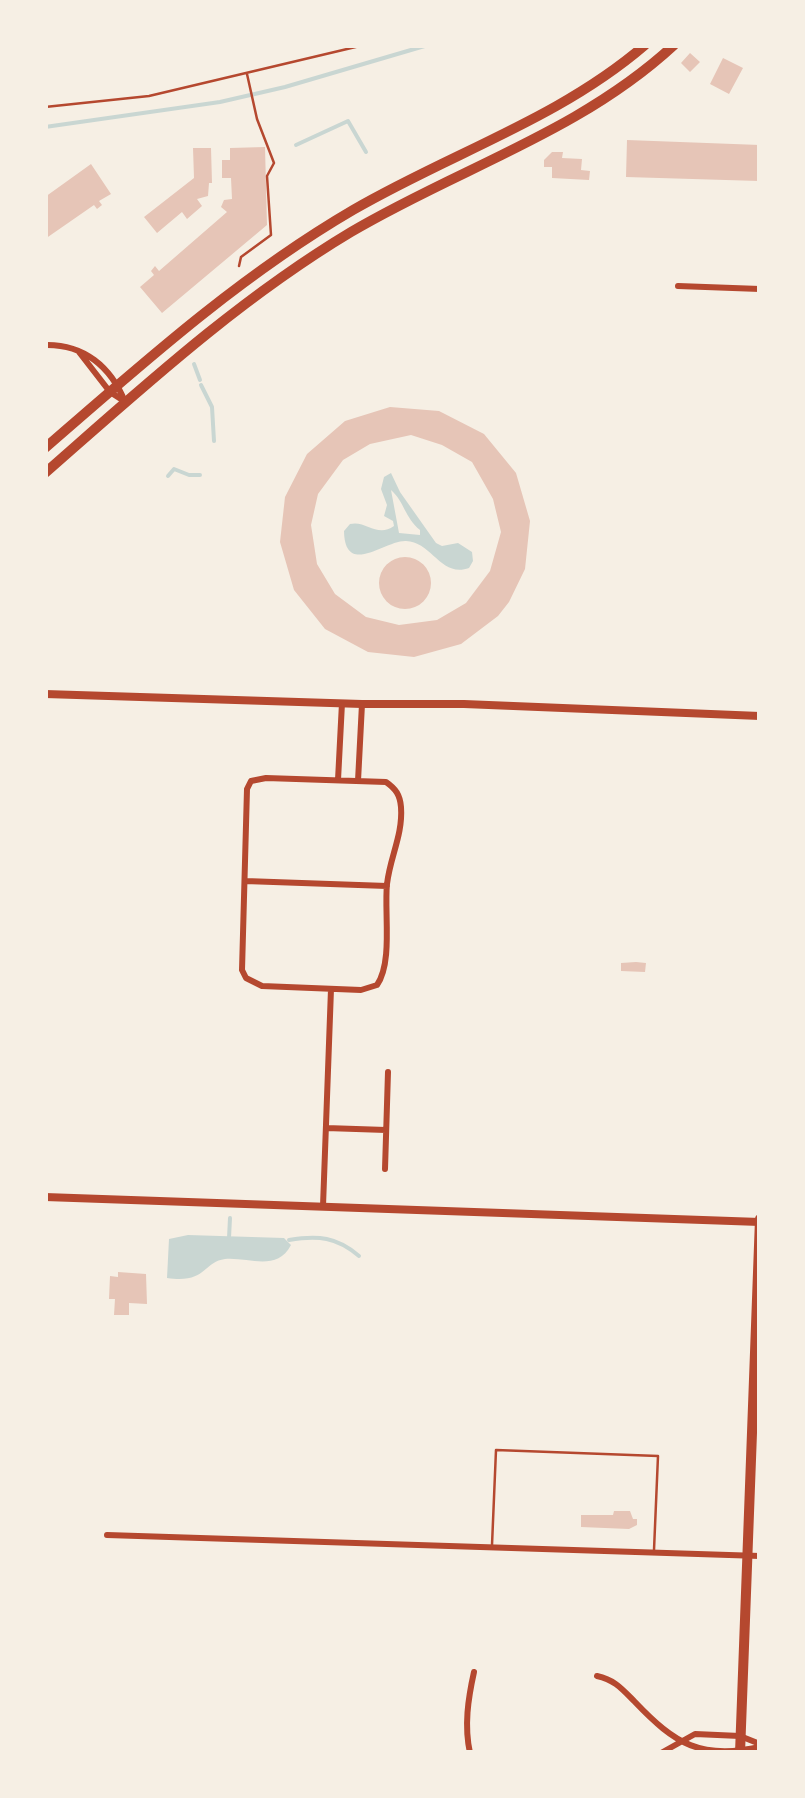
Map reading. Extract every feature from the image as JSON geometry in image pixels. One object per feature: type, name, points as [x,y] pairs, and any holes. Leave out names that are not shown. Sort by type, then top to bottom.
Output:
[{"type":"main road","points":[[45,448],[204,311],[284,253],[393,188],[567,102],[646,45]]},
{"type":"main road","points":[[45,472],[248,300],[299,264],[401,204],[568,124],[624,87],[674,45]]},
{"type":"main road","points":[[740,1752],[760,1220]]},
{"type":"street","points":[[678,286],[760,289]]},
{"type":"street","points":[[45,345],[60,345],[92,356],[125,402]]},
{"type":"street","points":[[45,694],[760,716]]},
{"type":"street","points":[[338,780],[342,704]]},
{"type":"street","points":[[358,781],[362,704]]},
{"type":"street","points":[[251,781],[358,781],[386,782],[397,790],[402,805],[400,839],[387,886],[384,969],[377,984],[362,990],[262,986],[246,978],[240,960],[251,781]]},
{"type":"street","points":[[245,881],[387,886]]},
{"type":"street","points":[[323,1206],[331,989]]},
{"type":"street","points":[[385,1168],[388,1072]]},
{"type":"street","points":[[326,1128],[386,1130]]},
{"type":"street","points":[[45,1197],[760,1220]]},
{"type":"street","points":[[106,1535],[760,1556]]},
{"type":"street","points":[[470,1753],[468,1712],[474,1672]]},
{"type":"street","points":[[597,1676],[612,1679],[646,1714],[694,1750],[740,1752],[760,1745]]},
{"type":"street","points":[[661,1753],[684,1744],[696,1734],[740,1736],[760,1745]]},
{"type":"street","points":[[132,1753],[186,1753]]},
{"type":"lane","points":[[492,1545],[496,1450],[658,1456],[654,1551]]},
{"type":"path","points":[[45,107],[149,96],[364,45]]},
{"type":"path","points":[[239,266],[240,256],[271,235],[267,176],[274,164],[247,72]]},
{"type":"shaded area","points":[[391,473],[436,543],[458,543],[472,552],[469,568],[451,568],[423,547],[406,541],[359,555],[351,552],[344,531],[350,524],[377,530],[394,526],[384,516],[384,477]],"holes":[[[391,490],[420,530],[420,535],[399,533]]]},
{"type":"shaded area","points":[[188,1235],[284,1238],[291,1245],[270,1261],[225,1259],[189,1278],[167,1278],[169,1239]]},
{"type":"building","points":[[690,53],[700,62],[690,72],[681,63]]},
{"type":"building","points":[[723,58],[743,68],[729,94],[710,84]]},
{"type":"building","points":[[627,140],[760,145],[759,181],[626,177]]},
{"type":"building","points":[[265,147],[267,225],[162,313],[140,287],[154,275],[151,271],[155,266],[159,271],[227,212],[221,207],[224,200],[232,199],[231,178],[222,178],[222,160],[230,160],[230,148]]},
{"type":"building","points":[[193,148],[211,148],[212,183],[208,196],[197,199],[202,206],[187,219],[182,212],[157,233],[144,217],[194,178]]},
{"type":"building","points":[[552,152],[563,152],[562,158],[582,159],[581,170],[590,171],[589,180],[552,178],[552,167],[544,167],[544,160]]},
{"type":"building","points":[[91,164],[111,194],[99,201],[102,205],[97,209],[94,205],[45,239],[45,197]]},
{"type":"building","points":[[390,407],[439,411],[484,434],[516,473],[530,521],[525,569],[498,616],[461,644],[414,657],[368,652],[325,629],[294,590],[280,542],[285,497],[307,454],[345,421]],"holes":[[[411,435],[442,445],[472,462],[493,499],[501,532],[490,571],[466,603],[437,620],[399,625],[366,617],[335,594],[317,564],[311,525],[318,494],[343,460],[370,444]]]},
{"type":"building","points":[[405,557],[424,564],[431,583],[424,602],[405,609],[386,602],[379,583],[386,564]]},
{"type":"building","points":[[621,963],[646,963],[645,972],[621,971]]},
{"type":"building","points":[[118,1272],[146,1274],[147,1304],[129,1303],[129,1315],[114,1315],[115,1299],[109,1299],[110,1276],[118,1277]]},
{"type":"building","points":[[614,1511],[630,1511],[637,1525],[629,1529],[581,1527],[581,1515],[613,1515]]},
{"type":"waterway","points":[[45,127],[220,102],[428,45]]},
{"type":"waterway","points":[[296,145],[348,121],[366,152]]},
{"type":"waterway","points":[[194,364],[200,380]]},
{"type":"waterway","points":[[201,385],[212,407],[214,441]]},
{"type":"waterway","points":[[168,476],[174,469],[200,475]]},
{"type":"waterway","points":[[229,1238],[230,1218]]},
{"type":"waterway","points":[[289,1240],[327,1239],[359,1256]]}]
